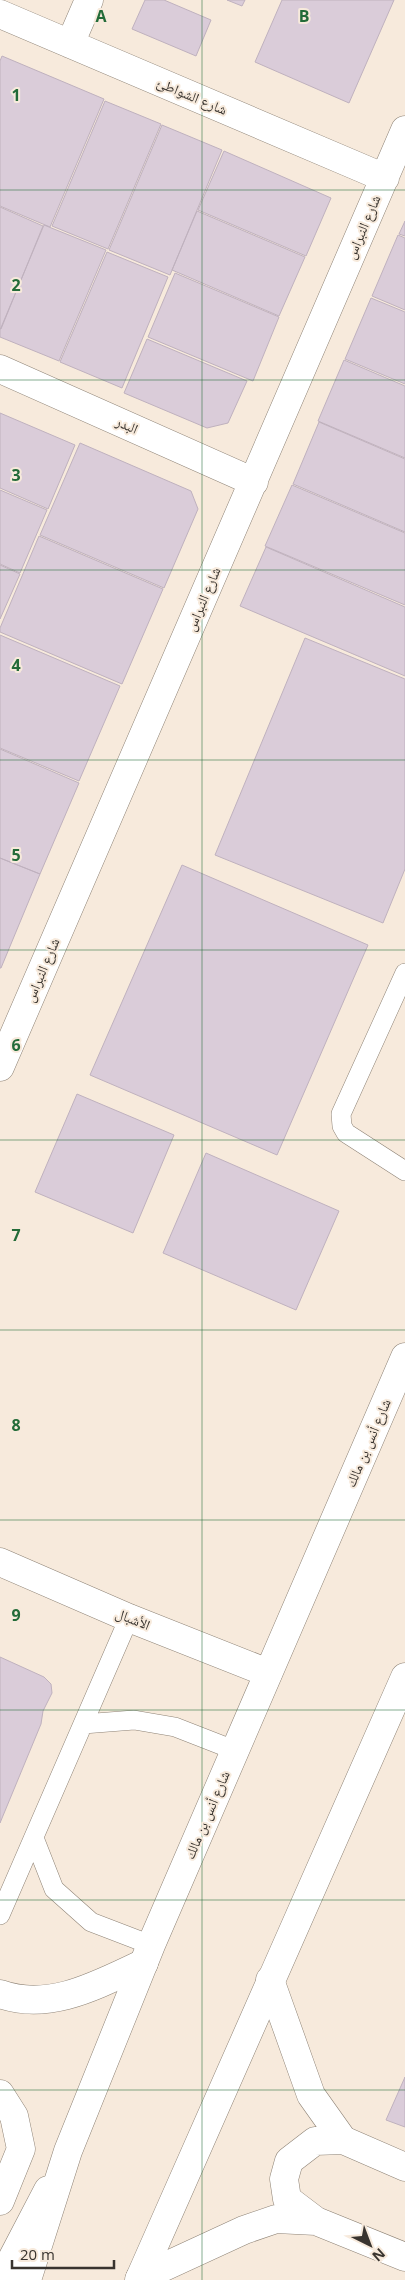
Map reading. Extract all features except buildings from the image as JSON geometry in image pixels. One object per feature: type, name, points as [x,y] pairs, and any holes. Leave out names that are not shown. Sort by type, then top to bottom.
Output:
[{"type":"street","points":[[70,44],[89,0]]},
{"type":"street","name":"شارع الشواطئ","points":[[0,14],[384,178]]},
{"type":"street","name":"شارع النبراس","points":[[0,1067],[405,130]]},
{"type":"street","name":"البدر","points":[[0,369],[254,482]]},
{"type":"street","name":"شارع أنس بن مالك","points":[[27,2280],[68,2151],[147,1954],[405,1357]]},
{"type":"street","name":"الأشبال","points":[[0,1562],[129,1618],[268,1673]]},
{"type":"street","points":[[140,2279],[405,1677]]},
{"type":"street","points":[[0,1994],[44,2001],[85,1990],[147,1954]]},
{"type":"street","points":[[270,1980],[311,2094],[321,2112],[343,2140]]},
{"type":"street","points":[[0,2094],[14,2116],[21,2149],[0,2201]]},
{"type":"street","points":[[405,2167],[343,2140],[315,2141],[289,2161],[284,2180],[287,2199],[316,2221],[405,2258]]},
{"type":"street","points":[[1,2280],[68,2151]]},
{"type":"street","points":[[140,2279],[244,2230],[276,2219],[316,2221]]},
{"type":"lane","points":[[405,973],[341,1114],[342,1126],[346,1133],[405,1171]]},
{"type":"lane","points":[[0,1915],[129,1618]]},
{"type":"lane","points":[[83,1724],[134,1720],[175,1727],[234,1750]]},
{"type":"lane","points":[[34,1838],[54,1889],[91,1922],[147,1954]]}]
